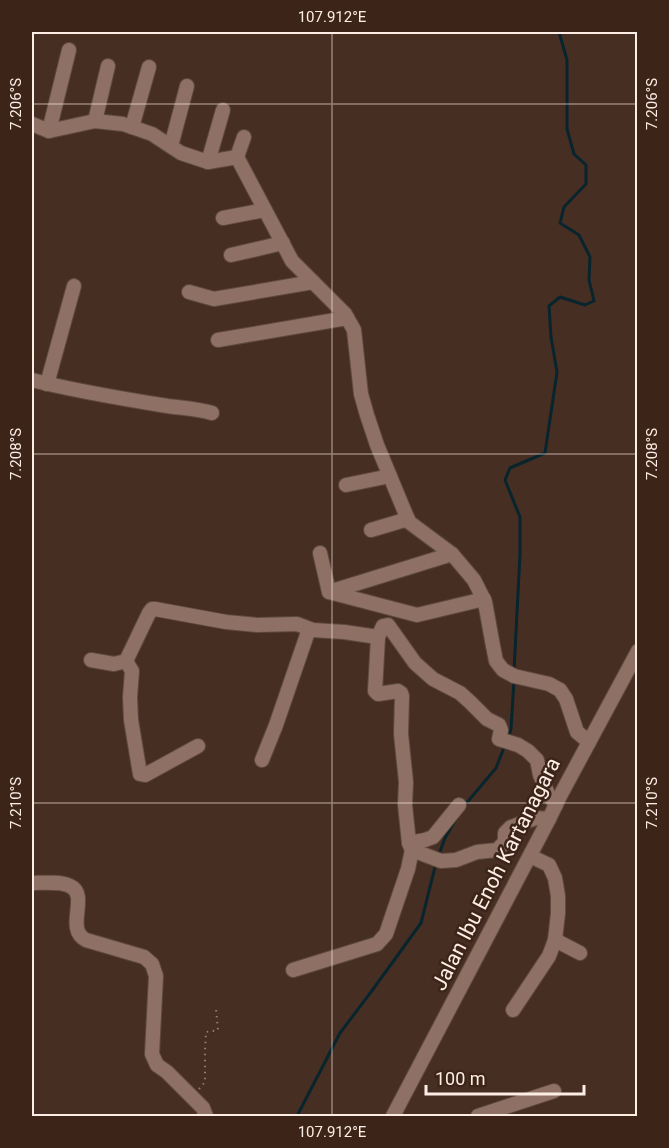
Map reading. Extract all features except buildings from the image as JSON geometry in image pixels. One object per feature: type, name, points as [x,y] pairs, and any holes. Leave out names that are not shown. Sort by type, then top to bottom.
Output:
[{"type":"street","points":[[49,130],[69,50]]},
{"type":"street","points":[[95,121],[108,66]]},
{"type":"street","points":[[132,127],[149,67]]},
{"type":"street","points":[[171,146],[187,86]]},
{"type":"street","points":[[208,162],[224,110]]},
{"type":"street","points":[[32,124],[49,130],[95,121],[123,124],[152,134],[181,153],[208,162],[237,157]]},
{"type":"street","points":[[244,137],[237,157],[292,261],[345,314],[354,330],[361,394],[377,445],[408,519],[452,554],[474,580],[483,599],[496,661],[502,670],[549,684],[560,690],[566,699],[577,732],[589,742]]},
{"type":"street","points":[[223,218],[265,210]]},
{"type":"street","points":[[231,255],[282,243]]},
{"type":"street","points":[[189,292],[214,299],[313,282]]},
{"type":"street","points":[[47,384],[74,286]]},
{"type":"street","points":[[218,340],[348,318]]},
{"type":"street","points":[[32,380],[81,392],[213,413]]},
{"type":"street","points":[[346,485],[390,476]]},
{"type":"street","points":[[371,530],[408,519]]},
{"type":"street","points":[[320,553],[329,592]]},
{"type":"street","points":[[329,592],[452,554]]},
{"type":"street","points":[[329,592],[417,615],[483,599]]},
{"type":"street","points":[[91,660],[114,664],[126,661],[152,609],[226,622],[257,625],[297,624],[309,629],[378,637]]},
{"type":"street","points":[[293,970],[377,944],[386,934],[408,870],[411,847],[405,805],[406,782],[401,734],[402,696],[398,692],[378,694],[375,691],[378,637],[383,626],[390,627],[415,663],[433,679],[460,693],[487,719],[499,725],[505,741],[518,745],[537,760],[548,794],[556,805]]},
{"type":"street","points":[[262,760],[309,629]]},
{"type":"street","name":"Jalan Ibu Enoh Kartanagara","points":[[393,1116],[638,651]]},
{"type":"street","points":[[126,661],[132,671],[130,711],[140,774],[145,775],[198,746]]},
{"type":"street","points":[[411,847],[433,837],[459,805]]},
{"type":"street","points":[[411,847],[435,859],[456,860],[477,852],[497,850],[505,842],[505,833],[511,827],[536,818],[549,819]]},
{"type":"street","points":[[513,1010],[549,956],[555,940],[558,904],[555,878],[549,866],[530,856]]},
{"type":"street","points":[[32,883],[70,886],[78,897],[76,930],[80,937],[144,957],[152,964],[156,976],[152,1054],[157,1065],[203,1108],[206,1116]]},
{"type":"street","points":[[555,940],[580,953]]},
{"type":"street","points":[[474,1116],[554,1091]]},
{"type":"path","points":[[196,1092],[205,1082],[206,1032],[218,1030],[216,1008]]},
{"type":"waterway","points":[[514,671],[520,517],[505,480],[510,468],[545,453],[557,372],[549,306],[560,297],[585,305],[594,301],[589,280],[590,257],[579,235],[560,223],[564,207],[586,184],[586,165],[574,154],[567,129],[567,60],[559,32]]},
{"type":"waterway","points":[[509,736],[514,680]]},
{"type":"waterway","points":[[464,806],[496,768],[505,745]]},
{"type":"waterway","points":[[438,857],[445,838],[457,817]]},
{"type":"waterway","points":[[297,1116],[340,1033],[421,923],[436,863]]}]
